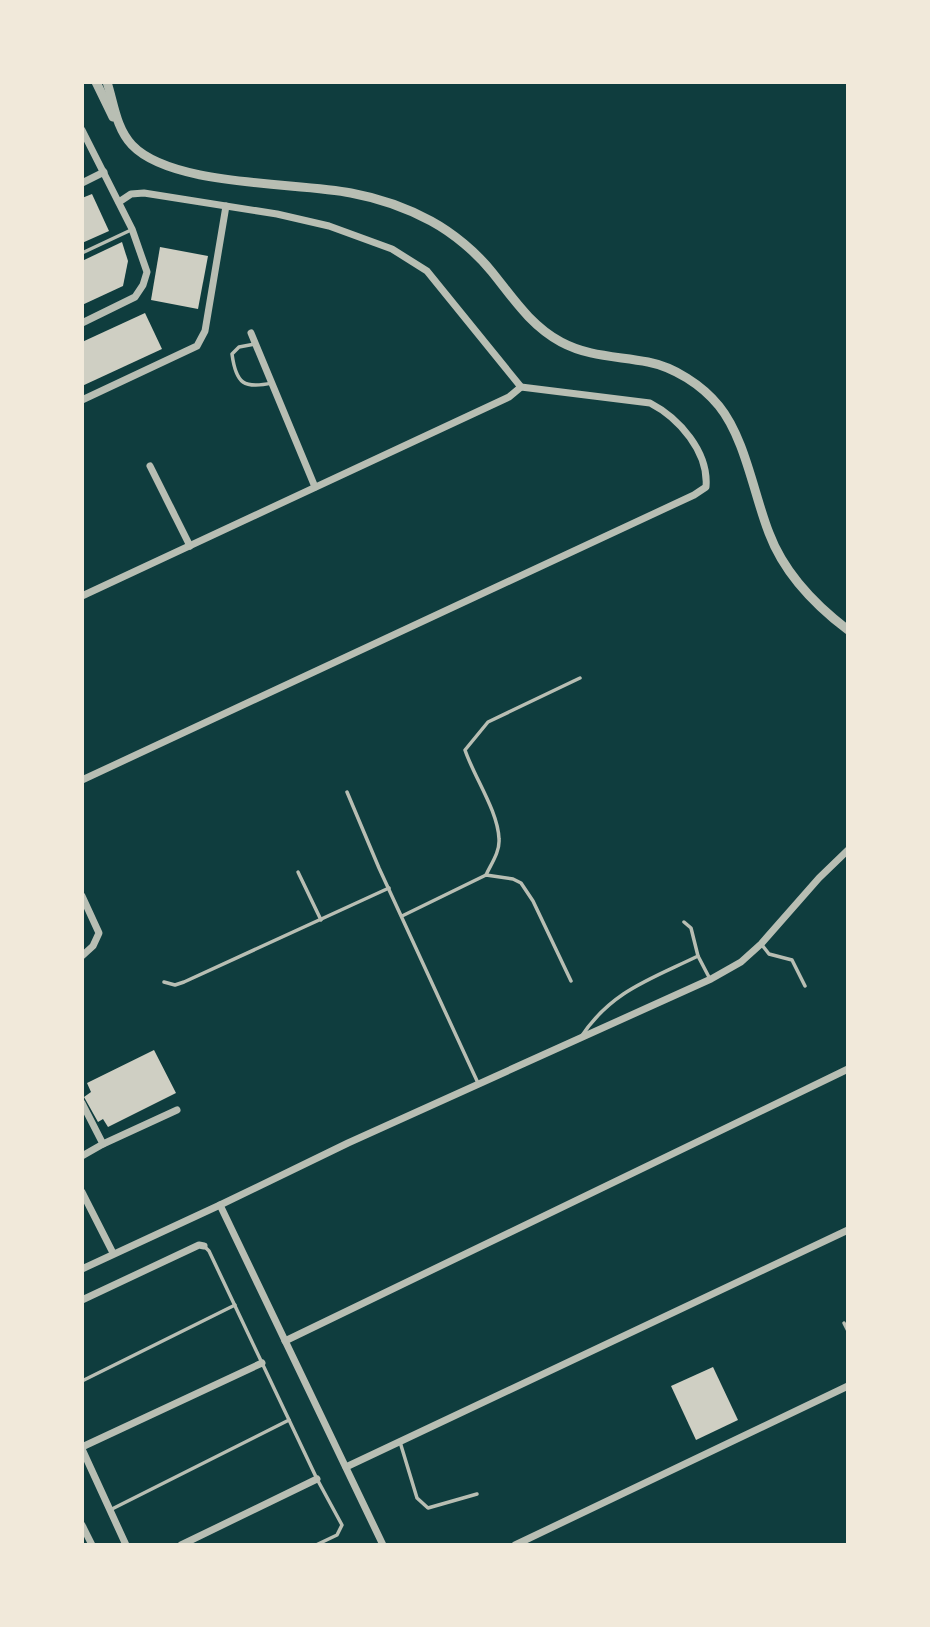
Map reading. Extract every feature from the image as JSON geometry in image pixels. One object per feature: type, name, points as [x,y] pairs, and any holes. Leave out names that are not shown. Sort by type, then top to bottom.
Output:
[{"type":"street","points":[[96,82],[106,106],[118,124],[134,147],[146,155],[188,172],[282,187],[351,193],[396,205],[432,221],[460,241],[491,270],[508,295],[541,331],[592,355],[650,363],[674,372],[698,386],[719,406],[734,435],[757,491],[769,534],[782,559],[822,611],[848,630]]},
{"type":"street","points":[[107,82],[118,124]]},
{"type":"street","points":[[82,130],[120,202],[147,272],[135,297],[82,323]]},
{"type":"street","points":[[82,183],[104,172]]},
{"type":"street","points":[[82,780],[694,495],[706,487],[707,477],[694,446],[680,424],[650,403],[521,387],[427,271],[392,249],[329,226],[277,214],[144,193],[131,194],[120,202]]},
{"type":"street","points":[[82,400],[197,346],[205,331],[226,206]]},
{"type":"street","points":[[251,333],[315,487]]},
{"type":"street","points":[[82,596],[352,472],[509,397],[521,387]]},
{"type":"street","points":[[150,466],[190,546]]},
{"type":"street","points":[[82,1269],[478,1083],[711,979],[741,962],[761,944],[819,878],[848,850]]},
{"type":"street","points":[[82,896],[99,933],[93,946],[82,956]]},
{"type":"street","points":[[285,1340],[848,1069]]},
{"type":"street","points":[[82,1103],[103,1144]]},
{"type":"street","points":[[82,1156],[177,1110]]},
{"type":"street","points":[[82,1192],[113,1253]]},
{"type":"street","points":[[220,1206],[383,1545]]},
{"type":"street","points":[[346,1467],[848,1230]]},
{"type":"street","points":[[82,1300],[199,1245],[204,1247]]},
{"type":"street","points":[[126,1545],[82,1448],[262,1363]]},
{"type":"street","points":[[515,1545],[848,1386]]},
{"type":"street","points":[[181,1545],[317,1479]]},
{"type":"street","points":[[82,1525],[92,1545]]},
{"type":"lane","points":[[82,253],[132,229]]},
{"type":"lane","points":[[255,344],[239,347],[232,354],[234,368],[244,384],[253,387],[272,383]]},
{"type":"lane","points":[[486,876],[497,852],[499,839],[495,818],[465,750],[488,722],[580,678]]},
{"type":"lane","points":[[348,792],[478,1083]]},
{"type":"lane","points":[[298,872],[321,920]]},
{"type":"lane","points":[[402,916],[486,876],[513,879],[521,883],[533,901],[571,981]]},
{"type":"lane","points":[[164,982],[175,985],[184,982],[389,888]]},
{"type":"lane","points":[[684,922],[691,928],[698,956],[711,979]]},
{"type":"lane","points":[[761,944],[769,954],[792,960],[805,986]]},
{"type":"lane","points":[[580,1039],[593,1017],[618,996],[698,956]]},
{"type":"lane","points":[[204,1247],[209,1251],[317,1479],[342,1525],[337,1535],[316,1545]]},
{"type":"lane","points":[[82,1381],[235,1305]]},
{"type":"lane","points":[[844,1322],[848,1331]]},
{"type":"lane","points":[[110,1510],[289,1420]]},
{"type":"lane","points":[[400,1441],[417,1498],[428,1508],[477,1494]]},
{"type":"building","points":[[92,194],[109,231],[82,243],[82,198]]},
{"type":"building","points":[[122,242],[128,261],[123,286],[82,305],[82,261]]},
{"type":"building","points":[[160,247],[208,256],[198,309],[151,300]]},
{"type":"building","points":[[145,313],[162,349],[82,386],[82,342]]},
{"type":"building","points":[[154,1050],[176,1093],[108,1127],[103,1119],[98,1122],[84,1097],[91,1092],[87,1083]]},
{"type":"building","points":[[713,1367],[738,1420],[696,1440],[671,1386]]}]
